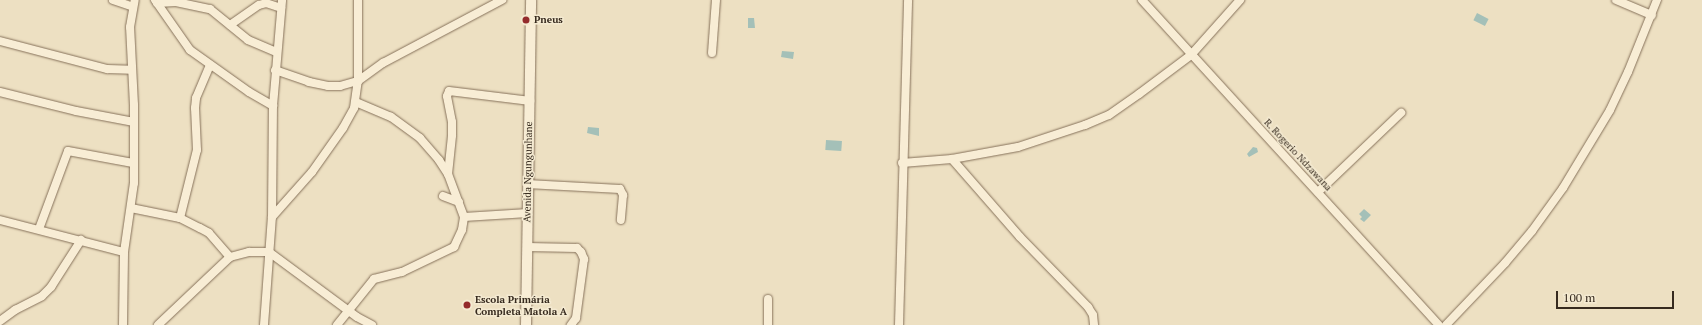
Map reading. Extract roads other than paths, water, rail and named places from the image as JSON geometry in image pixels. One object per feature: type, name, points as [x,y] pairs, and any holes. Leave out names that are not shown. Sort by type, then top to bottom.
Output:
[{"type":"street","points":[[113,0],[134,3],[130,27],[134,122],[133,162],[131,208],[124,252],[123,325]]},
{"type":"street","points":[[272,217],[312,172],[348,120],[355,102],[358,81],[358,0]]},
{"type":"street","points":[[275,70],[309,82],[328,86],[340,86],[358,81],[383,63],[502,0]]},
{"type":"street","name":"Avenida Ngungunhane","points":[[526,325],[531,0]]},
{"type":"street","points":[[712,53],[716,0]]},
{"type":"street","points":[[899,325],[902,163],[908,0]]},
{"type":"street","name":"R. Rogerio Ndzawana","points":[[1142,0],[1439,325]]},
{"type":"street","points":[[902,163],[952,159],[1018,147],[1085,125],[1109,114],[1139,94],[1191,55],[1240,0]]},
{"type":"street","points":[[1616,0],[1652,15]]},
{"type":"street","points":[[1446,325],[1532,232],[1563,188],[1610,110],[1628,72],[1657,0]]},
{"type":"street","points":[[156,1],[176,2],[210,9],[248,40],[276,52]]},
{"type":"street","points":[[156,1],[190,50],[258,98],[273,106]]},
{"type":"street","points":[[230,25],[259,5],[266,3],[281,4],[276,52],[273,106],[272,217],[264,325]]},
{"type":"street","points":[[0,41],[107,69],[131,70]]},
{"type":"street","points":[[180,218],[197,150],[196,98],[210,65]]},
{"type":"street","points":[[448,174],[452,135],[452,122],[447,96],[449,91],[530,101]]},
{"type":"street","points":[[0,92],[76,111],[134,122]]},
{"type":"street","points":[[338,325],[374,279],[402,272],[454,247],[462,230],[464,217],[448,174],[439,160],[420,138],[391,117],[355,102]]},
{"type":"street","points":[[1318,192],[1401,113]]},
{"type":"street","points":[[39,229],[68,151],[133,162]]},
{"type":"street","points":[[952,159],[1020,237],[1088,307],[1095,320],[1094,325]]},
{"type":"street","points":[[527,184],[620,189],[623,196],[621,220]]},
{"type":"street","points":[[443,196],[458,202]]},
{"type":"street","points":[[131,208],[180,218],[209,233],[230,257]]},
{"type":"street","points":[[464,217],[528,213]]},
{"type":"street","points":[[0,220],[124,252]]},
{"type":"street","points":[[0,321],[15,310],[42,296],[51,288],[81,240]]},
{"type":"street","points":[[527,247],[577,248],[581,252],[584,258],[576,318],[571,325]]},
{"type":"street","points":[[158,325],[230,257],[249,252],[270,252],[372,325]]},
{"type":"street","points":[[768,299],[768,325]]},
{"type":"water","points":[[1477,13],[1489,19],[1485,26],[1473,20]]},
{"type":"water","points":[[748,18],[754,18],[755,28],[748,28]]},
{"type":"water","points":[[782,51],[794,52],[793,59],[781,57]]},
{"type":"water","points":[[588,127],[599,128],[599,136],[587,133]]},
{"type":"water","points":[[826,140],[842,141],[841,151],[825,150]]},
{"type":"water","points":[[1253,147],[1257,148],[1258,152],[1249,157],[1247,154]]},
{"type":"water","points":[[1364,209],[1371,215],[1364,222],[1360,219],[1362,217],[1359,214]]},
{"type":"place","name":"Pneus","points":[[526,20]]},
{"type":"place","name":"Escola Primária Completa Matola A","points":[[467,305]]}]
